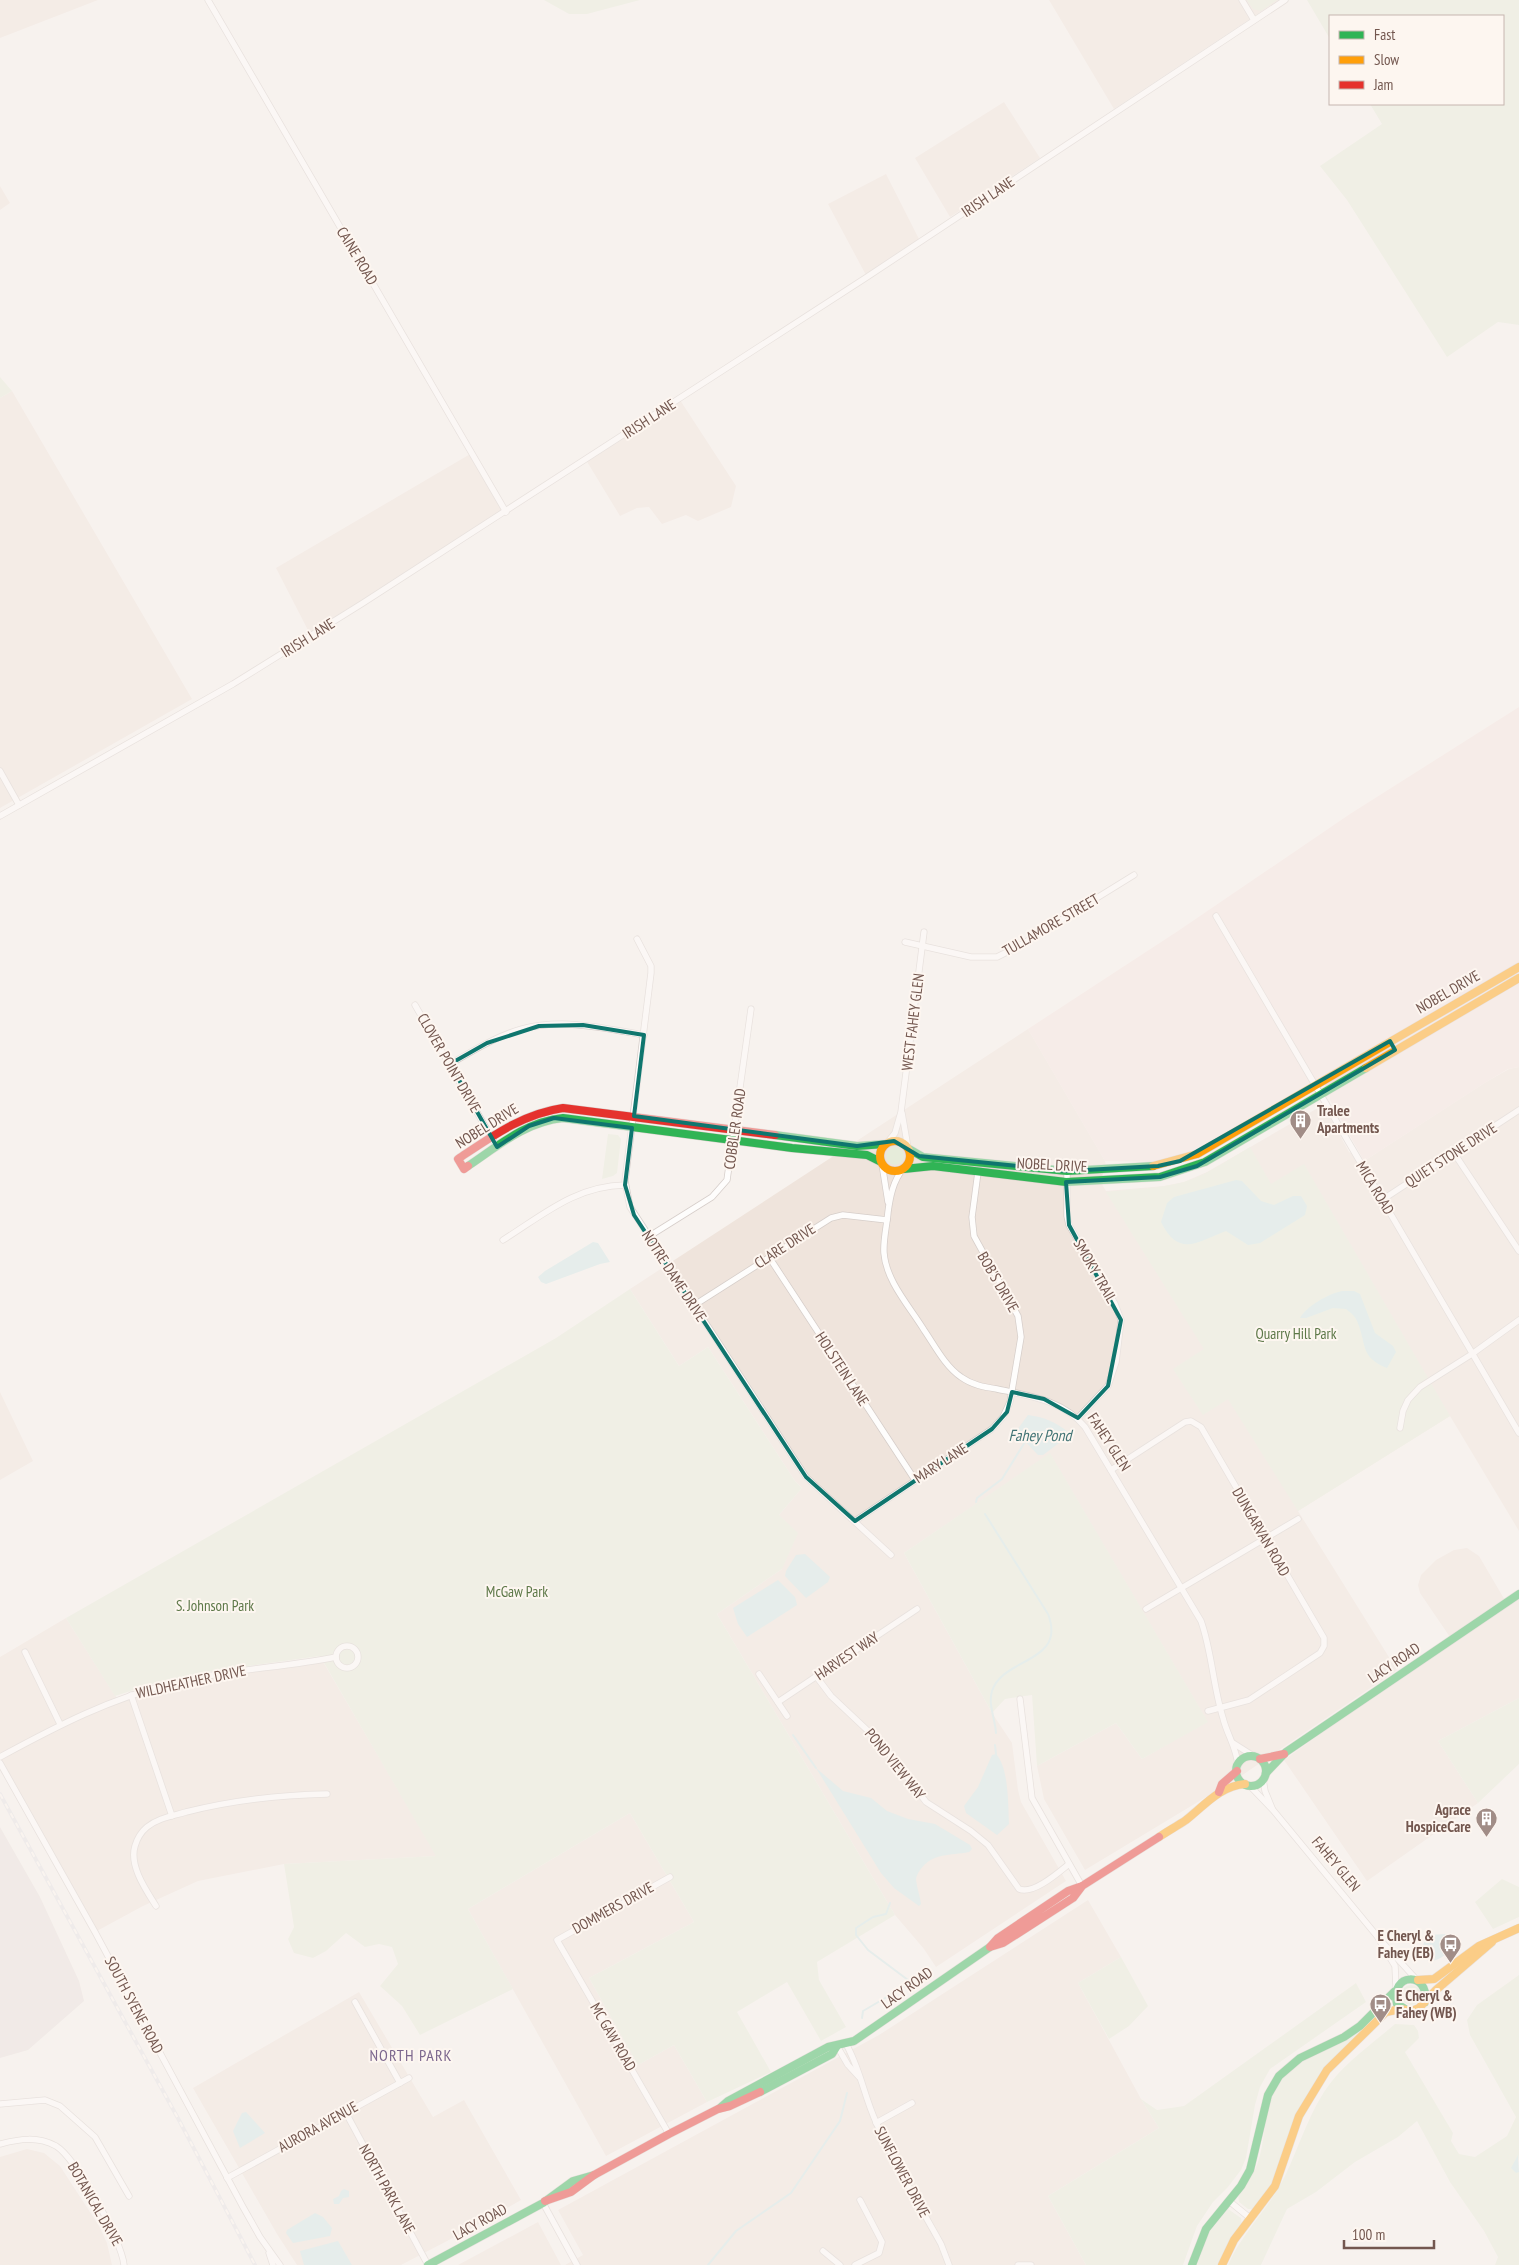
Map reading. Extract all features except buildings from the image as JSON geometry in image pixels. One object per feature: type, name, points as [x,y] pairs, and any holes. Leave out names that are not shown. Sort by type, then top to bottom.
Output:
[{"type":"street","name":"CAINE ROAD","points":[[208,0],[506,512]]},
{"type":"street","points":[[1242,0],[1254,20]]},
{"type":"street","name":"IRISH LANE","points":[[0,816],[233,684],[506,512],[1285,0]]},
{"type":"street","points":[[0,771],[19,806]]},
{"type":"street","name":"TULLAMORE STREET","points":[[905,942],[971,957],[997,957],[1019,946],[1134,875]]},
{"type":"street","name":"MICA ROAD","points":[[1216,916],[1519,1433]]},
{"type":"street","name":"WEST FAHEY GLEN","points":[[902,1112],[924,932]]},
{"type":"street","name":"NOTRE DAME DRIVE","points":[[637,938],[652,974],[625,1185],[630,1207],[806,1477],[892,1555]]},
{"type":"street","name":"NOBEL DRIVE","points":[[1519,967],[1192,1156],[1158,1166],[1067,1171],[923,1157],[900,1141],[857,1146],[563,1108],[539,1111],[524,1118],[458,1160],[464,1169],[529,1126],[554,1118],[563,1118],[734,1141],[867,1155],[882,1163],[889,1170],[933,1166],[1066,1182],[1160,1177],[1197,1166],[1519,978]]},
{"type":"street","name":"CLOVER POINT DRIVE","points":[[415,1005],[497,1147]]},
{"type":"street","name":"COBBLER ROAD","points":[[648,1237],[718,1193],[728,1176],[751,1009]]},
{"type":"street","points":[[450,1064],[496,1039],[522,1029],[539,1026],[583,1025],[644,1034]]},
{"type":"street","points":[[1390,1042],[1395,1050]]},
{"type":"street","points":[[563,1108],[563,1118]]},
{"type":"street","name":"QUIET STONE DRIVE","points":[[1382,1200],[1519,1110]]},
{"type":"street","name":"FAHEY GLEN","points":[[902,1112],[895,1133],[881,1151],[888,1206],[884,1254],[890,1275],[951,1369],[972,1383],[1049,1401],[1072,1412],[1078,1418],[1201,1621],[1207,1636],[1220,1708],[1227,1732],[1234,1743],[1237,1768]]},
{"type":"street","name":"FAHEY GLEN","points":[[888,1206],[896,1179],[910,1157],[902,1112]]},
{"type":"street","points":[[792,1148],[793,1137]]},
{"type":"street","points":[[1454,1154],[1519,1251]]},
{"type":"street","points":[[1192,1156],[1197,1166]]},
{"type":"street","name":"SMOKY TRAIL","points":[[1067,1171],[1067,1216],[1069,1226],[1115,1304],[1121,1320],[1116,1362],[1108,1386],[1078,1418]]},
{"type":"street","name":"BOB'S DRIVE","points":[[978,1172],[972,1217],[974,1236],[1020,1322],[1021,1337],[1012,1392]]},
{"type":"street","points":[[504,1240],[574,1195],[625,1185]]},
{"type":"street","name":"CLARE DRIVE","points":[[693,1306],[823,1221],[837,1216],[887,1220]]},
{"type":"street","name":"HOLSTEIN LANE","points":[[768,1257],[915,1480]]},
{"type":"street","points":[[1400,1428],[1403,1411],[1408,1400],[1420,1387],[1472,1354],[1519,1320]]},
{"type":"street","name":"MARY LANE","points":[[855,1521],[992,1429],[1006,1412],[1012,1392]]},
{"type":"street","name":"DUNGARVAN ROAD","points":[[1111,1470],[1185,1422],[1191,1421],[1201,1427],[1324,1638],[1324,1646],[1320,1653],[1249,1700],[1220,1708]]},
{"type":"street","points":[[1146,1609],[1298,1519]]},
{"type":"street","name":"LACY ROAD","points":[[1265,1776],[1284,1754],[1519,1594]]},
{"type":"street","name":"HARVEST WAY","points":[[778,1702],[917,1610]]},
{"type":"street","points":[[25,1652],[60,1724]]},
{"type":"street","name":"WILDHEATHER DRIVE","points":[[0,1757],[60,1724],[131,1695],[204,1676],[336,1657]]},
{"type":"street","points":[[759,1674],[787,1716]]},
{"type":"street","name":"POND VIEW WAY","points":[[816,1676],[831,1696],[884,1745],[926,1802],[971,1831],[988,1845],[1019,1889],[1029,1891],[1033,1889],[1069,1864]]},
{"type":"street","points":[[131,1695],[172,1816]]},
{"type":"street","points":[[1020,1699],[1032,1798],[1082,1886]]},
{"type":"street","points":[[1208,1711],[1220,1708]]},
{"type":"street","points":[[1234,1743],[1257,1758],[1265,1765],[1265,1776],[1258,1784],[1248,1785],[1239,1779],[1237,1768],[1247,1757],[1257,1758]]},
{"type":"street","name":"LACY ROAD","points":[[1257,1758],[1284,1754]]},
{"type":"street","name":"SOUTH SYENE ROAD","points":[[0,1762],[90,1923],[227,2178],[267,2248],[280,2265]]},
{"type":"street","name":"LACY ROAD","points":[[1219,1792],[1222,1784],[1237,1768]]},
{"type":"street","name":"FAHEY GLEN","points":[[1265,1776],[1265,1791],[1273,1810]]},
{"type":"street","name":"LACY ROAD","points":[[428,2265],[544,2202],[553,2201],[587,2183],[594,2175],[718,2109],[728,2101],[828,2047],[854,2041],[930,1986],[990,1947],[998,1938],[1068,1891],[1082,1886],[1184,1820],[1219,1792],[1232,1785],[1248,1785]]},
{"type":"street","name":"FAHEY GLEN","points":[[1248,1785],[1273,1810],[1377,1936],[1417,1980]]},
{"type":"street","points":[[156,1906],[133,1860],[134,1848],[138,1838],[147,1827],[172,1816],[230,1801],[292,1794],[327,1794]]},
{"type":"street","name":"DOMMERS DRIVE","points":[[557,1940],[670,1877]]},
{"type":"street","points":[[1192,2265],[1206,2228],[1229,2201],[1250,2170],[1268,2095],[1279,2076],[1300,2058],[1354,2031],[1368,2020],[1406,1979],[1434,1979],[1479,1946],[1492,1942],[1519,1928]]},
{"type":"street","name":"FAHEY GLEN","points":[[1377,1936],[1395,1966],[1395,1990]]},
{"type":"street","name":"MC GAW ROAD","points":[[557,1940],[669,2134]]},
{"type":"street","points":[[1222,2265],[1234,2240],[1275,2186],[1299,2116],[1314,2087],[1328,2070],[1379,2018],[1390,2011],[1401,2009],[1409,2011],[1419,2008],[1436,1990],[1492,1942]]},
{"type":"street","points":[[1417,1980],[1423,1984],[1427,1994],[1424,2004]]},
{"type":"street","points":[[1395,1990],[1397,2004],[1409,2011]]},
{"type":"street","points":[[355,2002],[400,2083]]},
{"type":"street","name":"SUNFLOWER DRIVE","points":[[841,2045],[848,2065],[858,2077],[876,2123],[941,2244],[949,2265]]},
{"type":"street","name":"AURORA AVENUE","points":[[227,2178],[409,2078]]},
{"type":"street","points":[[0,2104],[46,2100],[60,2106],[95,2137],[130,2196]]},
{"type":"street","points":[[876,2123],[912,2103]]},
{"type":"street","name":"NORTH PARK LANE","points":[[346,2112],[428,2265]]},
{"type":"street","name":"BOTANICAL DRIVE","points":[[0,2142],[29,2138],[49,2143],[64,2152],[73,2163],[112,2230],[121,2249],[124,2265]]},
{"type":"street","points":[[855,2265],[879,2253],[882,2242],[860,2200]]},
{"type":"street","points":[[1229,2201],[1250,2218]]},
{"type":"street","points":[[544,2202],[577,2265]]},
{"type":"street","name":"SOUTH SYENE ROAD","points":[[267,2248],[273,2265]]},
{"type":"street","points":[[823,2251],[840,2265]]},
{"type":"street","points":[[1018,2265],[1030,2264]]},
{"type":"highlighted area","points":[[583,1025],[644,1035],[634,1116],[857,1146],[894,1141],[919,1156],[1067,1171],[1158,1166],[1180,1161],[1390,1041],[1395,1050],[1197,1166],[1160,1177],[1066,1182],[1069,1225],[1121,1320],[1108,1386],[1078,1418],[1044,1399],[1012,1392],[1007,1412],[992,1429],[855,1521],[806,1477],[634,1215],[625,1185],[632,1128],[554,1118],[529,1126],[497,1147],[450,1064],[487,1043],[539,1026]]},
{"type":"shaded area","points":[[0,0],[98,0],[0,38]]},
{"type":"shaded area","points":[[1049,0],[1279,0],[1114,109]]},
{"type":"shaded area","points":[[1004,102],[1040,158],[950,217],[915,158]]},
{"type":"shaded area","points":[[886,174],[920,241],[867,277],[828,204]]},
{"type":"shaded area","points":[[0,186],[10,203],[0,210]]},
{"type":"shaded area","points":[[12,391],[192,699],[0,808],[0,398]]},
{"type":"shaded area","points":[[680,400],[736,486],[731,507],[698,521],[686,515],[662,524],[649,507],[637,508],[620,516],[586,460]]},
{"type":"shaded area","points":[[472,453],[506,512],[311,636],[276,568]]},
{"type":"shaded area","points":[[1519,707],[1519,1067],[1508,1069],[1486,1082],[1364,1161],[1330,1100],[1330,1093],[1320,1077],[1203,1146],[1180,1157],[1157,1162],[1105,1161],[1028,1029],[1178,931],[1350,814]]},
{"type":"shaded area","points":[[1028,1029],[1105,1161],[1106,1166],[1100,1181],[1106,1191],[1164,1186],[1184,1182],[1207,1172],[1323,1105],[1349,1152],[1364,1161],[1486,1082],[1509,1069],[1519,1067],[1519,1531],[1450,1416],[1298,1511],[1397,1670],[1241,1776],[1085,1870],[1044,1799],[1037,1766],[1116,1723],[1142,1759],[1207,1721],[1050,1454],[904,1553],[992,1713],[1012,1743],[1021,1802],[1066,1881],[936,1967],[924,1949],[895,1915],[717,1614],[782,1569],[779,1515],[802,1488],[795,1481],[708,1347],[679,1366],[630,1289]]},
{"type":"shaded area","points":[[0,1392],[33,1461],[0,1480]]},
{"type":"shaded area","points":[[1467,1548],[1479,1556],[1506,1602],[1519,1594],[1519,1698],[1438,1741],[1478,1803],[1367,1881],[1284,1760],[1452,1640],[1420,1593],[1418,1585],[1421,1575],[1436,1560],[1454,1550]]},
{"type":"shaded area","points":[[66,1618],[118,1700],[176,1682],[322,1660],[437,1856],[284,1864],[198,1881],[143,1906],[95,1932],[0,1763],[0,1657]]},
{"type":"shaded area","points":[[630,1813],[694,1922],[589,1978],[638,2065],[674,2045],[707,2102],[606,2156],[468,1909]]},
{"type":"shaded area","points":[[0,1827],[40,1897],[79,1981],[84,2001],[28,2050],[0,2058]]},
{"type":"shaded area","points":[[1088,1900],[1121,1957],[1078,1983],[1141,2099],[1159,2128],[1048,2196],[1086,2265],[565,2265],[583,2255],[558,2210],[879,2035]]},
{"type":"shaded area","points":[[359,1992],[433,2117],[464,2100],[521,2200],[401,2265],[297,2265],[277,2234],[193,2088]]},
{"type":"shaded area","points":[[27,2149],[44,2153],[60,2166],[99,2226],[107,2243],[112,2265],[0,2265],[0,2157]]},
{"type":"shaded area","points":[[538,2222],[561,2265],[458,2265]]},
{"type":"green space","points":[[544,0],[640,0],[587,14],[569,14]]},
{"type":"green space","points":[[1247,0],[1277,0],[1261,11],[1253,9]]},
{"type":"green space","points":[[1307,0],[1519,0],[1519,325],[1498,322],[1447,357],[1347,200],[1320,166],[1382,124],[1371,105],[1504,105],[1504,15],[1329,15],[1329,37]]},
{"type":"green space","points":[[0,377],[12,391],[0,398]]},
{"type":"green space","points":[[608,1134],[618,1135],[621,1139],[617,1173],[602,1179]]},
{"type":"green space","points":[[895,1147],[901,1150],[904,1156],[901,1162],[895,1165],[889,1162],[886,1156],[889,1150]]},
{"type":"green space","name":"Quarry Hill Park","points":[[1250,1147],[1271,1184],[1304,1164],[1450,1416],[1298,1511],[1228,1399],[1203,1415],[1173,1369],[1204,1349],[1106,1192],[1184,1182],[1209,1171]]},
{"type":"green space","name":"McGaw Park","points":[[630,1289],[679,1366],[708,1347],[795,1481],[802,1488],[779,1515],[798,1533],[782,1569],[717,1614],[895,1915],[817,1962],[819,1980],[846,2027],[821,2041],[787,1982],[737,2012],[771,2072],[707,2102],[674,2045],[638,2065],[589,1978],[694,1922],[630,1813],[468,1909],[513,1989],[420,2035],[402,2006],[380,1986],[398,1964],[392,1947],[379,1944],[365,1947],[346,1933],[326,1951],[313,1958],[294,1953],[288,1939],[294,1927],[284,1864],[436,1856],[320,1656],[205,1672],[159,1682],[115,1696],[66,1618],[556,1338]]},
{"type":"green space","points":[[1050,1453],[1208,1722],[1142,1759],[1116,1723],[1037,1766],[1032,1695],[1005,1699],[992,1713],[904,1553]]},
{"type":"green space","points":[[1519,1698],[1519,1764],[1478,1803],[1438,1741]]},
{"type":"green space","points":[[1502,1879],[1519,1887],[1519,1917],[1493,1929],[1475,1902]]},
{"type":"green space","points":[[1121,1957],[1148,2006],[1129,2026],[1109,2039],[1078,1983]]},
{"type":"green space","points":[[1519,1975],[1519,2155],[1516,2172],[1519,2172],[1519,2265],[1495,2265],[1498,2257],[1484,2231],[1450,2182],[1417,2121],[1398,2137],[1355,2162],[1316,2192],[1287,2209],[1261,2265],[1228,2265],[1239,2245],[1278,2189],[1324,2092],[1348,2064],[1395,2024],[1414,2025],[1418,2031],[1419,2038],[1405,2052],[1453,2133],[1451,2141],[1459,2154],[1475,2157],[1507,2136],[1516,2117],[1470,2035],[1467,2020],[1477,2005]]},
{"type":"green space","points":[[1356,1983],[1366,2002],[1270,2069],[1260,2087],[1246,2158],[1241,2170],[1213,2202],[1197,2226],[1183,2265],[1086,2265],[1048,2196],[1159,2128],[1141,2099],[1157,2110],[1184,2106]]},
{"type":"green space","points":[[1411,1985],[1418,1988],[1421,1995],[1418,2002],[1411,2005],[1404,2002],[1401,1995],[1404,1988]]},
{"type":"green space","points":[[1364,2028],[1320,2075],[1274,2180],[1255,2209],[1248,2209],[1239,2202],[1238,2194],[1251,2177],[1257,2165],[1267,2111],[1274,2090],[1288,2072],[1298,2064]]},
{"type":"green space","points":[[1228,2209],[1241,2218],[1242,2225],[1228,2244],[1219,2265],[1197,2265],[1207,2235]]},
{"type":"water","points":[[1236,1180],[1242,1181],[1261,1201],[1274,1205],[1293,1196],[1301,1196],[1307,1206],[1305,1215],[1260,1243],[1248,1245],[1226,1231],[1189,1244],[1182,1244],[1168,1233],[1161,1222],[1167,1203],[1174,1197]]},
{"type":"water","points":[[593,1242],[598,1243],[610,1262],[546,1284],[541,1282],[538,1277],[545,1271]]},
{"type":"water","points":[[1342,1291],[1354,1291],[1360,1294],[1375,1333],[1393,1346],[1396,1352],[1387,1368],[1378,1364],[1368,1354],[1356,1319],[1346,1309],[1333,1308],[1306,1318],[1300,1318],[1318,1301]]},
{"type":"water","name":"Fahey Pond","points":[[1028,1415],[1059,1425],[1068,1432],[1067,1437],[1043,1455],[1038,1455],[1018,1434],[1017,1430]]},
{"type":"water","points":[[805,1554],[830,1577],[828,1582],[806,1598],[785,1576],[796,1555]]},
{"type":"water","points":[[778,1580],[795,1597],[797,1605],[747,1637],[738,1624],[733,1608]]},
{"type":"water","points":[[996,1754],[1006,1777],[1009,1824],[997,1835],[966,1813],[964,1806],[978,1787],[992,1755]]},
{"type":"water","points":[[816,1768],[843,1791],[871,1798],[887,1811],[908,1819],[935,1824],[970,1845],[972,1849],[969,1852],[936,1857],[925,1864],[916,1879],[921,1904],[919,1906],[894,1888],[881,1873]]},
{"type":"water","points":[[1445,1934],[1453,1942],[1449,1950],[1444,1956],[1428,1961],[1422,1949],[1425,1939],[1429,1935]]},
{"type":"water","points":[[246,2112],[265,2133],[240,2148],[233,2131],[242,2113]]},
{"type":"water","points":[[1518,2155],[1519,2172],[1516,2173],[1511,2168]]},
{"type":"water","points":[[344,2189],[349,2191],[349,2197],[343,2198],[339,2204],[334,2204],[333,2199],[339,2196]]},
{"type":"water","points":[[315,2213],[323,2217],[332,2228],[330,2236],[293,2243],[286,2233],[287,2230]]},
{"type":"water","points":[[338,2241],[352,2265],[304,2265],[300,2251]]},
{"type":"waterway","points":[[976,1502],[977,1498],[1002,1479],[1025,1442]]},
{"type":"waterway","points":[[985,1514],[1048,1614],[1052,1630],[1049,1642],[1042,1651],[1008,1672],[998,1680],[992,1691],[991,1706],[996,1733]]},
{"type":"waterway","points":[[793,1735],[816,1768]]},
{"type":"waterway","points":[[995,1745],[996,1754]]},
{"type":"waterway","points":[[862,2018],[863,2011],[909,1984],[908,1980],[868,1950],[856,1935],[856,1928],[873,1917],[886,1914],[890,1903]]},
{"type":"waterway","points":[[708,2265],[736,2231],[791,2193],[840,2121],[847,2093]]},
{"type":"railway","points":[[0,1794],[180,2122],[255,2265]]},
{"type":"traffic: fast","points":[[904,1169],[933,1166],[1066,1182],[1160,1177],[1205,1162],[1366,1068]]},
{"type":"traffic: fast","points":[[468,1166],[512,1136],[536,1124],[563,1118],[792,1148],[867,1155],[881,1162]]},
{"type":"traffic: fast","points":[[775,1135],[857,1146],[885,1144]]},
{"type":"traffic: fast","points":[[909,1149],[923,1157],[1067,1171],[1153,1166]]},
{"type":"traffic: fast","points":[[1266,1773],[1286,1752],[1519,1594]]},
{"type":"traffic: fast","points":[[1251,1756],[1261,1761],[1266,1771],[1261,1781],[1251,1786],[1241,1781],[1236,1771],[1241,1761],[1251,1756]]},
{"type":"traffic: fast","points":[[720,2108],[728,2101],[828,2047],[854,2041],[990,1947]]},
{"type":"traffic: fast","points":[[1405,2009],[1397,2004],[1396,1993],[1404,1981],[1410,1979],[1422,1985],[1425,1992],[1425,2002]]},
{"type":"traffic: fast","points":[[1192,2265],[1206,2229],[1241,2186],[1250,2170],[1268,2095],[1279,2076],[1300,2058],[1344,2037],[1360,2026],[1394,1992]]},
{"type":"traffic: fast","points":[[760,2092],[832,2054],[837,2046]]},
{"type":"traffic: fast","points":[[428,2265],[543,2203],[573,2181],[594,2175]]},
{"type":"traffic: slow","points":[[1153,1166],[1197,1154],[1519,967]]},
{"type":"traffic: slow","points":[[1366,1068],[1519,978]]},
{"type":"traffic: slow","points":[[895,1141],[906,1145],[910,1156],[906,1167],[895,1171],[884,1167],[880,1156],[884,1145],[895,1141]]},
{"type":"traffic: slow","points":[[1159,1837],[1186,1820],[1220,1792],[1245,1784]]},
{"type":"traffic: slow","points":[[1418,1980],[1434,1979],[1479,1946],[1519,1928]]},
{"type":"traffic: slow","points":[[1222,2265],[1234,2240],[1275,2186],[1299,2116],[1327,2070],[1386,2012],[1401,2009],[1412,2011],[1419,2008],[1436,1990],[1492,1942]]},
{"type":"traffic: jam","points":[[468,1166],[464,1169],[458,1159],[495,1135],[534,1115],[563,1108],[775,1135]]},
{"type":"traffic: jam","points":[[1260,1759],[1284,1754]]},
{"type":"traffic: jam","points":[[1219,1792],[1222,1784],[1237,1771]]},
{"type":"traffic: jam","points":[[1082,1886],[1073,1898],[1003,1943],[990,1947],[998,1938],[1068,1891],[1082,1886],[1159,1837]]},
{"type":"traffic: jam","points":[[545,2201],[571,2192],[594,2175],[718,2109],[730,2106],[760,2092]]},
{"type":"place","name":"Tralee Apartments","points":[[1301,1139]]},
{"type":"place","name":"Agrace HospiceCare","points":[[1487,1838]]},
{"type":"place","name":"E Cheryl & Fahey (EB)","points":[[1450,1964]]},
{"type":"place","name":"E Cheryl & Fahey (WB)","points":[[1380,2024]]},
{"type":"district","name":"NORTH PARK","points":[[411,2055]]},
{"type":"park label","name":"S. Johnson Park","points":[[215,1606]]}]
